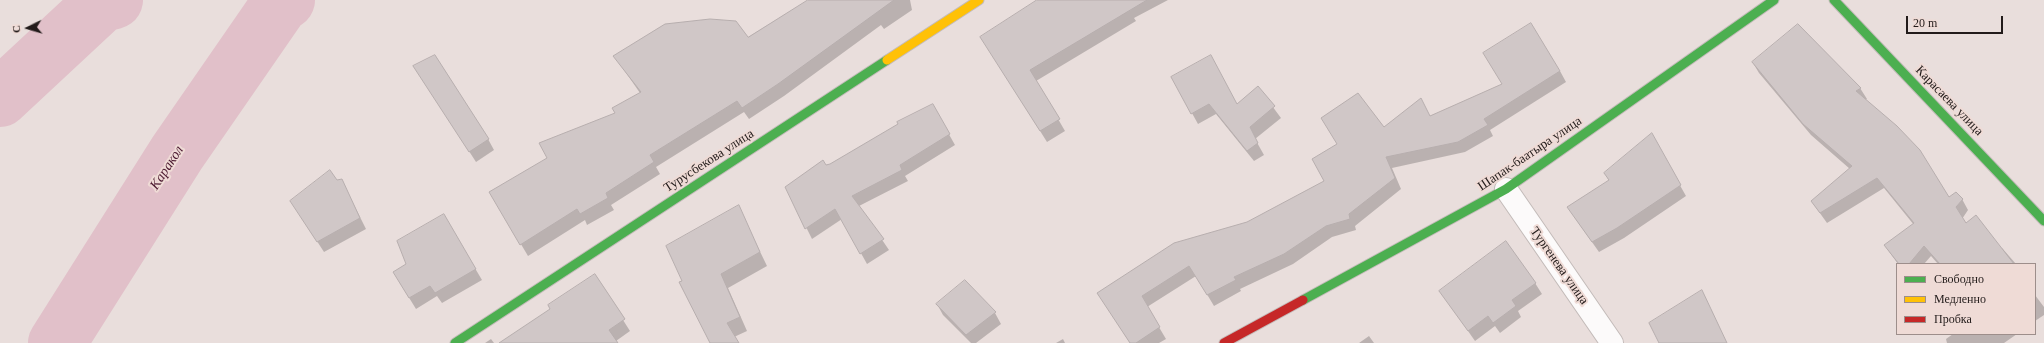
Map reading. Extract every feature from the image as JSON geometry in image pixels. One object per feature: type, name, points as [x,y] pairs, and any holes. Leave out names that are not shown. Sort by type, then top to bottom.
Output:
[{"type":"street","name":"Турусбекова улица","points":[[455,343],[978,0]]},
{"type":"street","name":"Шапак-баатыра улица","points":[[1224,343],[1506,189],[1774,0]]},
{"type":"street","name":"Карасаева улица","points":[[1834,0],[2044,221]]},
{"type":"street","name":"Тургенева улица","points":[[1506,189],[1612,343]]},
{"type":"building","points":[[808,0],[894,0],[778,84],[742,108],[737,101],[650,155],[654,162],[606,193],[608,198],[580,214],[577,209],[520,245],[489,192],[547,158],[539,143],[615,113],[612,108],[641,92],[613,56],[665,24],[710,19],[736,21],[748,37]]},
{"type":"building","points":[[1037,0],[1147,0],[1030,70],[1060,119],[1040,131],[980,37]]},
{"type":"building","points":[[1531,23],[1560,71],[1484,119],[1488,125],[1458,142],[1386,157],[1395,178],[1349,214],[1350,219],[1326,226],[1284,254],[1234,277],[1236,280],[1207,295],[1189,266],[1142,296],[1160,327],[1136,343],[1130,343],[1097,293],[1174,243],[1247,222],[1324,181],[1312,159],[1337,144],[1321,118],[1358,93],[1384,127],[1421,98],[1430,116],[1502,84],[1483,53]]},
{"type":"building","points":[[1798,24],[1861,88],[1856,91],[1897,126],[1920,150],[1949,197],[1956,192],[1963,199],[1956,207],[1966,223],[1976,215],[2013,263],[1939,263],[1924,246],[1910,263],[1898,263],[1884,245],[1914,223],[1877,178],[1820,213],[1811,201],[1852,166],[1803,124],[1752,62]]},
{"type":"building","points":[[435,55],[489,139],[469,152],[413,66]]},
{"type":"building","points":[[1211,55],[1237,104],[1258,86],[1275,106],[1250,127],[1258,143],[1247,151],[1209,104],[1191,114],[1171,77]]},
{"type":"building","points":[[933,104],[950,134],[900,165],[902,170],[852,196],[884,239],[860,254],[835,209],[805,229],[785,187],[823,160],[826,165],[830,164],[898,124],[897,122]]},
{"type":"building","points":[[1652,133],[1681,185],[1617,228],[1592,242],[1567,207],[1609,180],[1604,173]]},
{"type":"building","points":[[330,170],[337,180],[342,179],[360,218],[317,242],[290,201]]},
{"type":"building","points":[[739,205],[760,252],[721,274],[740,317],[727,323],[739,343],[710,343],[679,282],[682,281],[666,246]]},
{"type":"building","points":[[444,214],[476,269],[435,293],[430,286],[409,298],[393,272],[406,264],[397,241]]},
{"type":"building","points":[[1506,241],[1536,283],[1512,300],[1516,306],[1493,323],[1488,316],[1468,331],[1439,291]]},
{"type":"building","points":[[595,274],[625,319],[609,330],[618,343],[499,343],[550,309],[548,305]]},
{"type":"building","points":[[965,280],[996,312],[966,335],[936,304]]},
{"type":"building","points":[[1702,290],[1727,343],[1659,343],[1649,323]]},
{"type":"waterway","points":[[0,98],[102,3],[114,0]]},
{"type":"waterway","name":"Каракол","points":[[57,343],[177,153],[280,4],[286,0]]},
{"type":"traffic: fast","points":[[1303,300],[1506,189],[1774,0]]},
{"type":"traffic: fast","points":[[1834,0],[2044,221]]},
{"type":"traffic: fast","points":[[455,343],[887,60]]},
{"type":"traffic: slow","points":[[887,60],[979,0]]},
{"type":"traffic: jam","points":[[1224,343],[1303,300]]}]
